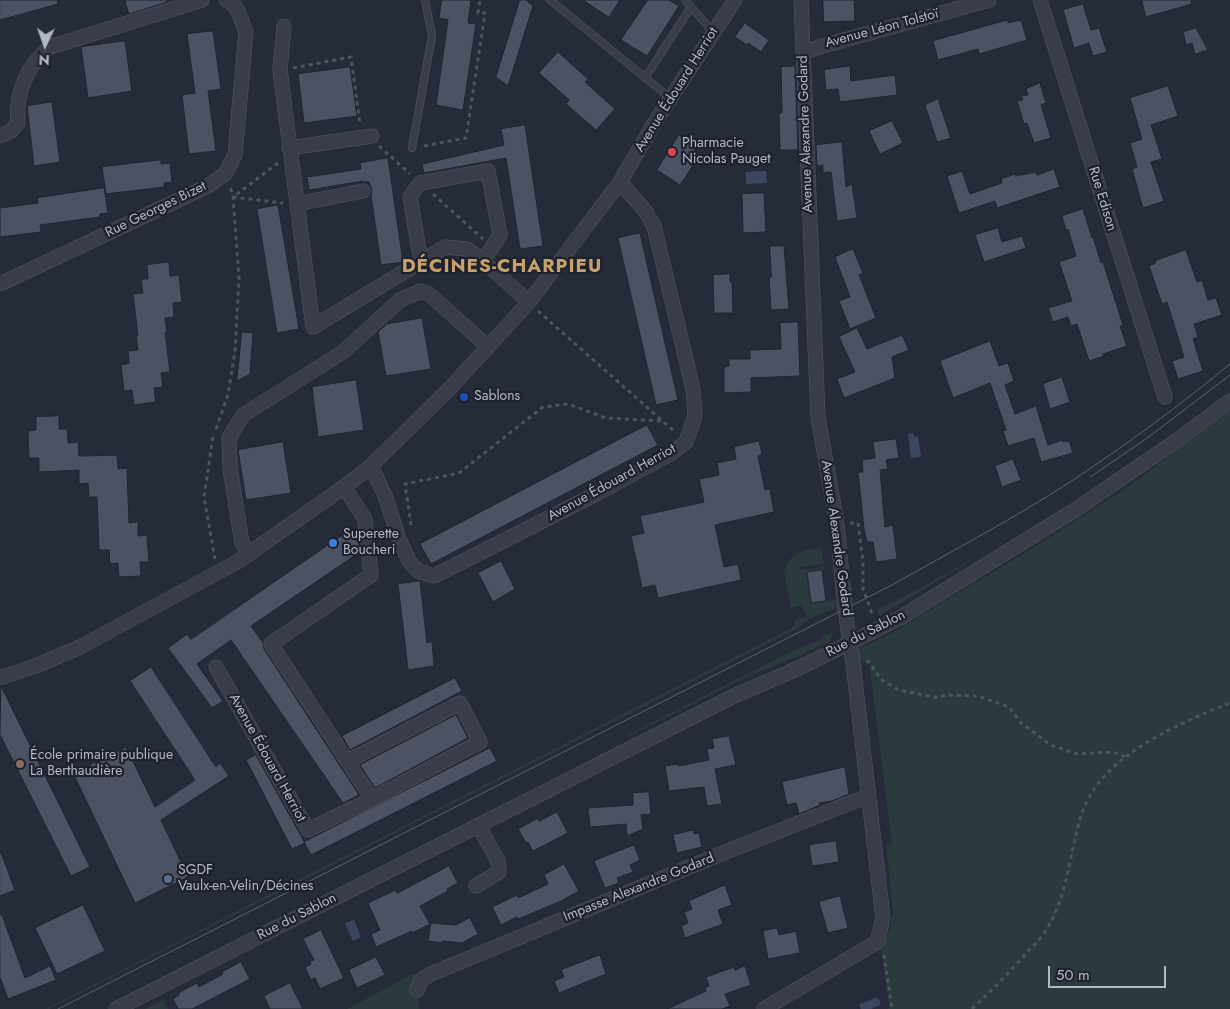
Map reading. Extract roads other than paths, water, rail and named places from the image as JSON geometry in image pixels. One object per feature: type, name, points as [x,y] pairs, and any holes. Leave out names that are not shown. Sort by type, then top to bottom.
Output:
[{"type":"street","points":[[0,136],[11,131],[18,123],[17,108],[24,79],[39,55],[50,47],[202,0]]},
{"type":"street","name":"Rue Georges Bizet","points":[[0,284],[206,187],[225,174],[235,155],[246,32],[238,11],[234,5],[226,0]]},
{"type":"street","name":"Avenue Édouard Herriot","points":[[0,678],[26,670],[80,647],[219,572],[344,487],[371,466],[452,386],[488,346],[533,306],[620,182],[652,125],[735,0]]},
{"type":"street","name":"Avenue Alexandre Godard","points":[[764,1009],[877,942],[884,918],[837,524],[818,417],[801,0]]},
{"type":"street","name":"Avenue Léon Tolstoï","points":[[803,52],[989,0]]},
{"type":"street","name":"Rue Edison","points":[[1040,0],[1165,397]]},
{"type":"street","points":[[284,26],[280,70],[313,327],[445,247],[467,250],[483,261],[533,306]]},
{"type":"street","points":[[290,151],[372,136]]},
{"type":"street","points":[[421,262],[410,197],[420,183],[488,171],[500,236],[483,261]]},
{"type":"street","name":"Avenue Édouard Herriot","points":[[371,466],[386,498],[399,539],[409,561],[418,571],[434,576],[600,492],[670,454],[686,442],[695,416],[693,389],[654,226],[646,212],[620,182]]},
{"type":"street","points":[[297,204],[364,191]]},
{"type":"street","points":[[249,553],[242,543],[230,468],[229,438],[243,415],[343,352],[400,300],[421,291],[429,294],[488,346]]},
{"type":"street","name":"Rue du Sablon","points":[[116,1009],[734,696],[900,618],[1075,510],[1179,439],[1230,401]]},
{"type":"street","points":[[344,487],[365,519],[371,575],[272,644],[372,799],[480,742],[460,703],[348,761]]},
{"type":"street","name":"Avenue Édouard Herriot","points":[[216,667],[308,830],[372,799]]},
{"type":"street","name":"Impasse Alexandre Godard","points":[[417,990],[422,980],[431,974],[723,853],[868,796]]},
{"type":"street","points":[[476,886],[499,872],[498,861],[478,825]]},
{"type":"lane","points":[[412,148],[432,36],[425,0]]},
{"type":"lane","points":[[550,0],[670,98]]},
{"type":"lane","points":[[685,0],[713,32]]},
{"type":"lane","points":[[646,78],[691,7]]},
{"type":"water","points":[[766,171],[767,183],[746,184],[746,172]]},
{"type":"water","points":[[913,433],[914,437],[918,436],[921,457],[911,458],[908,434]]},
{"type":"water","points":[[354,920],[361,937],[353,941],[345,923]]},
{"type":"water","points":[[876,997],[880,1001],[880,1005],[871,1009],[861,1009],[859,1005]]},
{"type":"tram line","points":[[58,1009],[892,585],[1004,522],[1070,482],[1152,425],[1230,364]]},
{"type":"tram line","points":[[1090,477],[1146,439],[1230,375]]},
{"type":"place","name":"Pharmacie Nicolas Pauget","points":[[672,152]]},
{"type":"place","name":"Sablons","points":[[464,397]]},
{"type":"place","name":"Superette Boucheri","points":[[333,543]]},
{"type":"place","name":"École primaire publique La Berthaudière","points":[[20,764]]},
{"type":"place","name":"SGDF Vaulx-en-Velin/Décines","points":[[168,879]]},
{"type":"district","name":"DÉCINES-CHARPIEU","points":[[502,267]]}]
